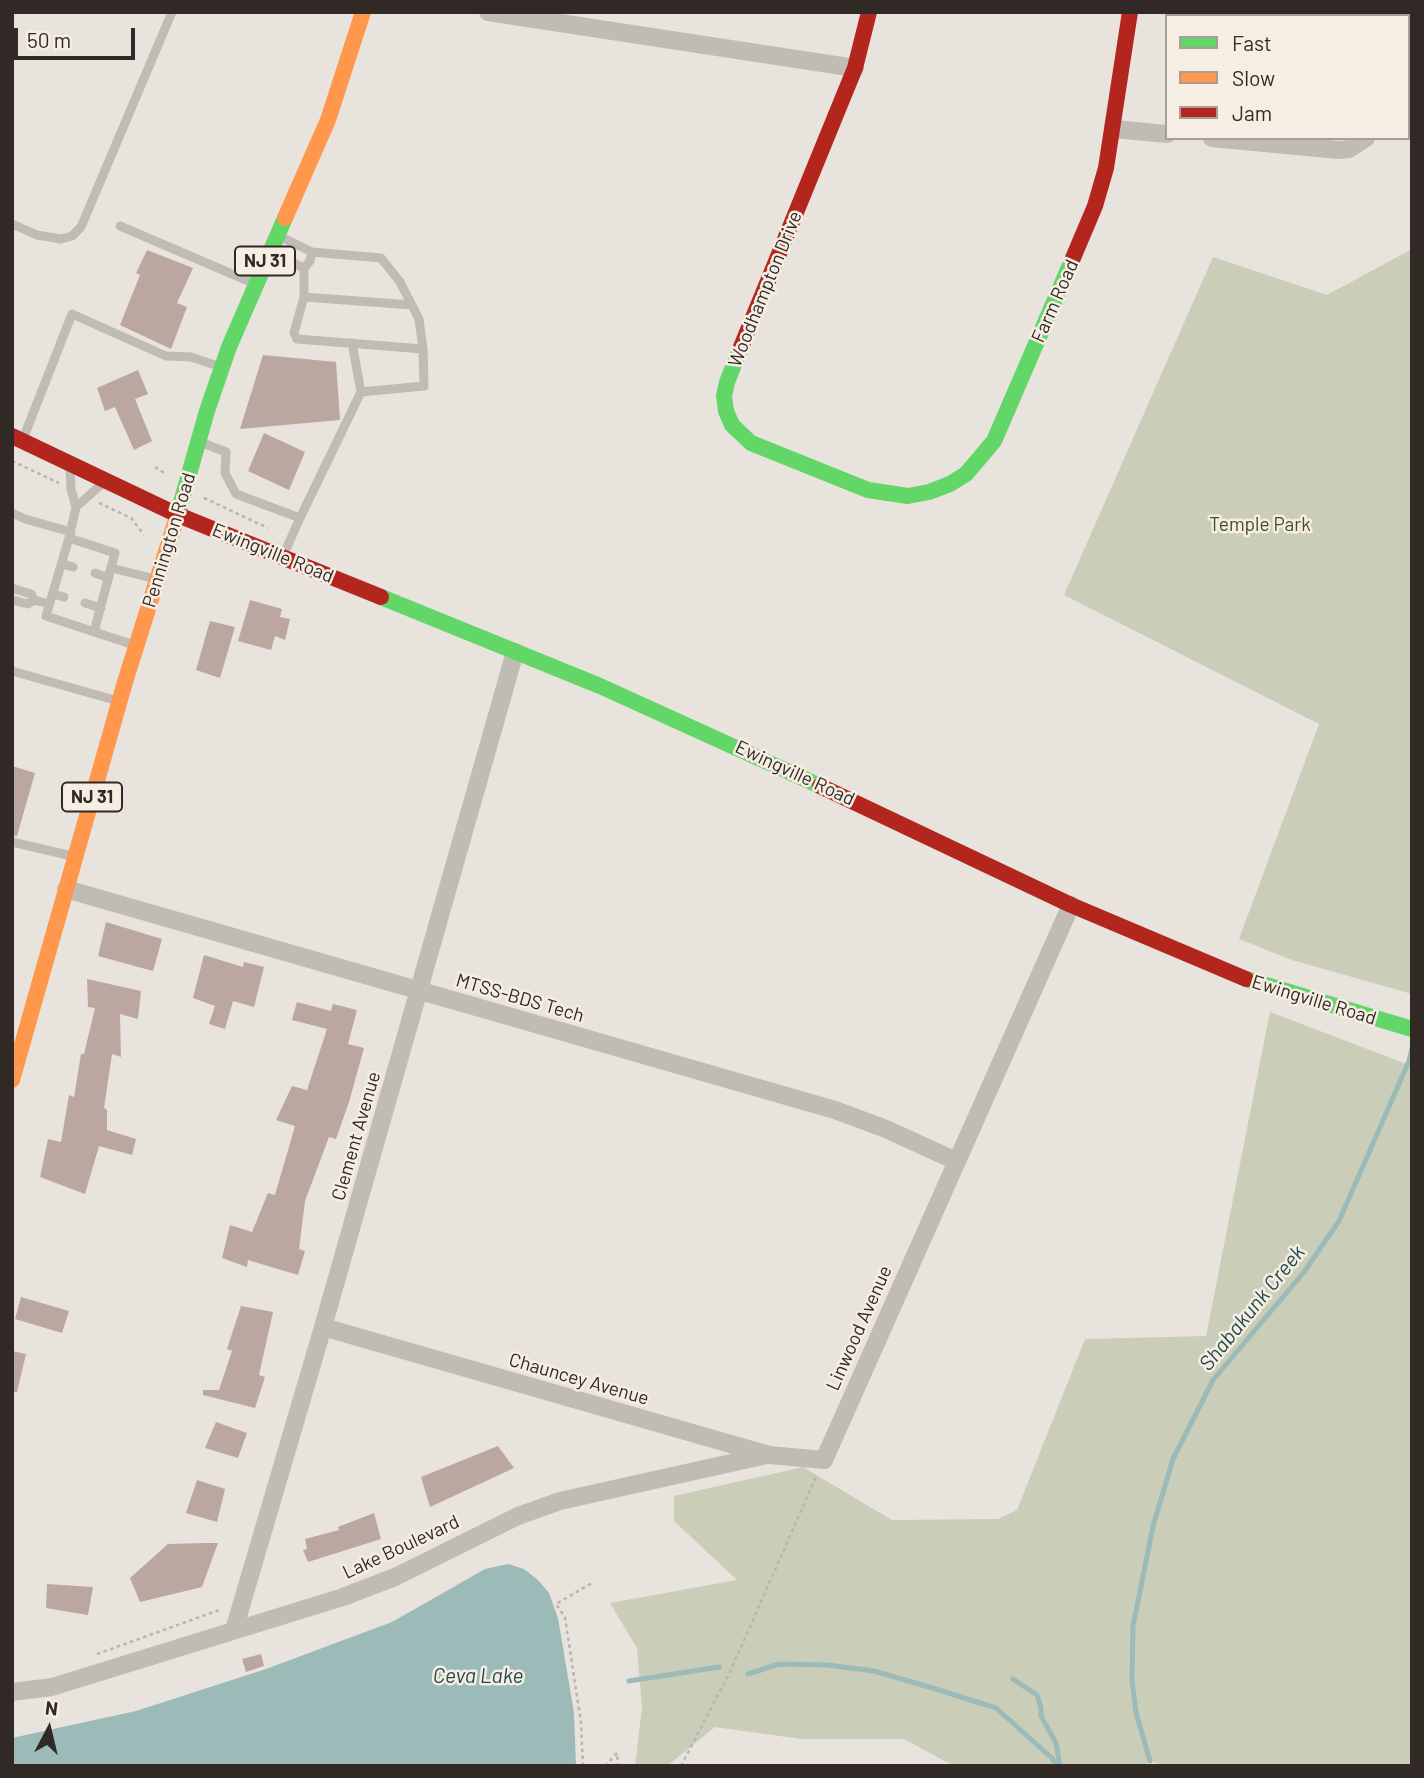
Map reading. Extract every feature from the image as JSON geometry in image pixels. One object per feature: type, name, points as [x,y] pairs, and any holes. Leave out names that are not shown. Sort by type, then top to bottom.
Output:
[{"type":"main road","name":"Pennington Road","points":[[12,1080],[119,701],[222,367],[255,284],[328,120],[363,12]]},
{"type":"main road","name":"Woodhampton Drive","points":[[868,490],[751,443],[732,425],[724,396],[727,382],[855,68],[869,12]]},
{"type":"main road","name":"Farm Road","points":[[868,490],[908,496],[950,484],[966,474],[994,441],[1095,206],[1114,129],[1130,12]]},
{"type":"main road","name":"Ewingville Road","points":[[17,438],[178,515],[600,686],[743,749],[1071,905],[1237,976],[1412,1029]]},
{"type":"street","points":[[488,12],[855,68]]},
{"type":"street","points":[[1114,129],[1165,134]]},
{"type":"street","points":[[1233,140],[1338,150],[1349,149],[1363,140]]},
{"type":"street","name":"Clement Avenue","points":[[234,1630],[515,652]]},
{"type":"street","name":"MTSS-BDS Tech","points":[[66,889],[835,1110],[886,1129],[957,1161]]},
{"type":"street","name":"Linwood Avenue","points":[[824,1460],[1071,905]]},
{"type":"street","name":"Chauncey Avenue","points":[[323,1327],[769,1455],[824,1460]]},
{"type":"street","name":"Lake Boulevard","points":[[12,1692],[52,1687],[343,1597],[395,1577],[477,1534],[560,1501],[769,1455]]},
{"type":"lane","points":[[12,224],[37,235],[61,239],[72,236],[81,227],[172,12]]},
{"type":"lane","points":[[120,226],[255,284]]},
{"type":"lane","points":[[277,235],[312,252],[381,258],[400,282],[419,318],[424,349],[424,386],[361,392]]},
{"type":"lane","points":[[269,252],[304,268]]},
{"type":"lane","points":[[312,252],[310,261],[304,268],[304,297],[294,333],[297,339],[424,349]]},
{"type":"lane","points":[[304,297],[412,305]]},
{"type":"lane","points":[[17,438],[72,314],[166,356],[191,358],[222,367]]},
{"type":"lane","points":[[282,556],[361,392],[352,343]]},
{"type":"lane","points":[[198,442],[226,453],[225,473],[236,494],[300,518]]},
{"type":"lane","points":[[70,463],[71,489],[76,508],[46,616],[136,645]]},
{"type":"lane","points":[[76,508],[106,480]]},
{"type":"lane","points":[[12,513],[115,553],[94,632]]},
{"type":"lane","points":[[12,520],[25,519]]},
{"type":"lane","points":[[62,564],[73,567]]},
{"type":"lane","points":[[94,573],[158,580]]},
{"type":"lane","points":[[12,588],[32,594],[34,600]]},
{"type":"lane","points":[[53,594],[64,597]]},
{"type":"lane","points":[[12,600],[28,604],[34,600],[50,604]]},
{"type":"lane","points":[[85,603],[101,608]]},
{"type":"lane","points":[[12,671],[119,701]]},
{"type":"lane","points":[[12,842],[75,856]]},
{"type":"path","points":[[681,1766],[730,1672],[824,1460]]},
{"type":"path","points":[[583,1766],[581,1723],[565,1617],[556,1604],[592,1583]]},
{"type":"path","points":[[95,1655],[224,1608]]},
{"type":"path","points":[[606,1766],[617,1753],[618,1766]]},
{"type":"green space","name":"Temple Park","points":[[1412,249],[1412,994],[1292,960],[1239,939],[1319,724],[1064,595],[1213,257],[1327,295]]},
{"type":"green space","points":[[1270,1012],[1412,1066],[1412,1766],[1164,1766],[1150,1761],[1143,1766],[954,1766],[904,1739],[801,1739],[715,1727],[667,1766],[635,1766],[642,1707],[637,1648],[610,1603],[737,1580],[674,1521],[674,1496],[803,1467],[892,1520],[998,1519],[1017,1510],[1085,1339],[1206,1336]]},
{"type":"water","name":"Ceva Lake","points":[[508,1564],[524,1569],[538,1580],[549,1593],[558,1618],[574,1713],[576,1766],[12,1766],[12,1738],[136,1711],[266,1669],[392,1622],[485,1569]]},
{"type":"building","points":[[147,250],[193,268],[177,303],[187,307],[171,349],[120,325],[140,275],[136,273]]},
{"type":"building","points":[[263,355],[336,362],[340,420],[240,429]]},
{"type":"building","points":[[138,370],[148,394],[135,399],[152,441],[134,450],[115,407],[105,411],[97,388]]},
{"type":"building","points":[[264,433],[305,452],[289,490],[248,471]]},
{"type":"building","points":[[250,600],[282,609],[280,617],[290,619],[285,640],[275,636],[271,650],[238,641]]},
{"type":"building","points":[[210,621],[235,627],[220,678],[196,670]]},
{"type":"building","points":[[12,766],[35,773],[17,836],[12,835]]},
{"type":"building","points":[[106,922],[162,939],[153,971],[98,956]]},
{"type":"building","points":[[204,955],[243,967],[244,962],[264,967],[254,1007],[233,1001],[225,1029],[209,1024],[215,1006],[193,998]]},
{"type":"building","points":[[87,979],[141,991],[138,1019],[120,1014],[121,1057],[112,1054],[104,1108],[107,1110],[107,1130],[136,1139],[132,1155],[99,1146],[85,1194],[40,1177],[48,1139],[61,1142],[69,1095],[74,1097],[81,1054],[84,1054],[95,1008],[88,1007]]},
{"type":"building","points":[[297,1002],[331,1011],[333,1004],[357,1010],[348,1044],[364,1048],[336,1139],[329,1137],[305,1201],[299,1249],[305,1251],[298,1275],[248,1260],[247,1267],[222,1258],[230,1225],[252,1232],[268,1193],[275,1195],[295,1126],[276,1120],[292,1086],[307,1090],[327,1029],[292,1020]]},
{"type":"building","points":[[21,1297],[69,1311],[62,1333],[15,1319]]},
{"type":"building","points":[[241,1306],[273,1312],[259,1375],[265,1377],[255,1408],[203,1395],[203,1390],[219,1390],[232,1351],[227,1349]]},
{"type":"building","points":[[12,1351],[26,1354],[17,1392],[12,1392]]},
{"type":"building","points":[[216,1422],[247,1433],[238,1458],[205,1448]]},
{"type":"building","points":[[498,1446],[514,1468],[430,1507],[421,1477]]},
{"type":"building","points":[[197,1480],[225,1489],[217,1522],[186,1513]]},
{"type":"building","points":[[374,1513],[381,1539],[308,1562],[303,1550],[307,1549],[305,1539],[339,1530],[338,1527]]},
{"type":"building","points":[[218,1543],[202,1587],[140,1602],[130,1578],[168,1544]]},
{"type":"building","points":[[47,1584],[93,1587],[88,1615],[46,1608]]},
{"type":"building","points":[[261,1654],[264,1666],[246,1672],[242,1659]]},
{"type":"waterway","name":"Shabakunk Creek","points":[[1150,1761],[1136,1713],[1132,1680],[1133,1626],[1153,1526],[1173,1459],[1213,1380],[1304,1272],[1339,1221],[1409,1061],[1412,1048]]},
{"type":"waterway","points":[[748,1674],[779,1664],[827,1665],[874,1671],[936,1689],[996,1708],[1052,1758],[1057,1766]]},
{"type":"waterway","points":[[629,1681],[719,1667]]},
{"type":"waterway","points":[[1013,1679],[1037,1695],[1041,1716],[1056,1743],[1060,1766]]},
{"type":"traffic: fast","points":[[176,520],[207,411],[229,347],[285,218]]},
{"type":"traffic: fast","points":[[741,347],[724,396],[732,425],[751,443],[868,490],[908,496],[929,492],[966,474],[994,441],[1073,258]]},
{"type":"traffic: fast","points":[[381,597],[600,686],[820,786]]},
{"type":"traffic: fast","points":[[1246,979],[1412,1029]]},
{"type":"traffic: slow","points":[[285,218],[328,120],[363,12]]},
{"type":"traffic: slow","points":[[12,1080],[125,682],[176,520]]},
{"type":"traffic: jam","points":[[741,347],[855,68],[869,12]]},
{"type":"traffic: jam","points":[[1073,258],[1095,206],[1106,168],[1130,12]]},
{"type":"traffic: jam","points":[[12,436],[178,515],[381,597]]},
{"type":"traffic: jam","points":[[820,786],[1071,905],[1246,979]]}]
